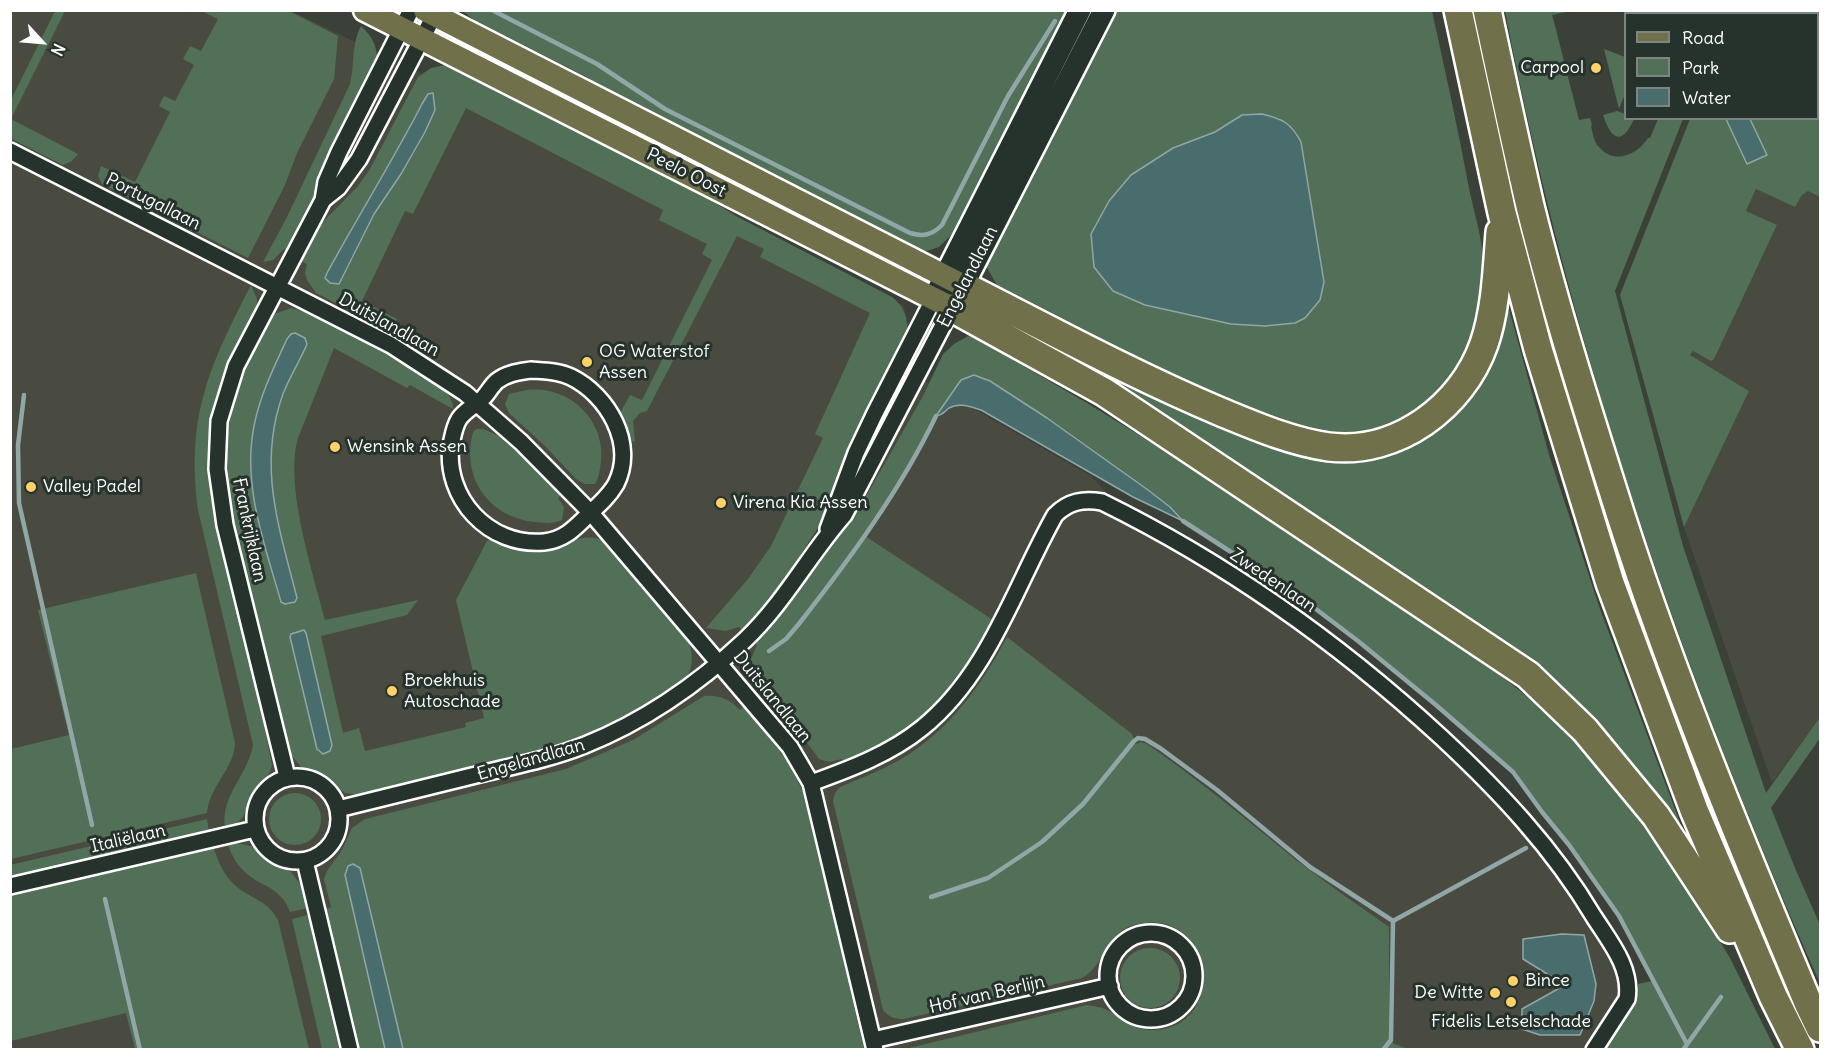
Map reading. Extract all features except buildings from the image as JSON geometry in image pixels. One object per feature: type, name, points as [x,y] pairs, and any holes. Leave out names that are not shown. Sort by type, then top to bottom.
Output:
[{"type":"highway","points":[[1458,10],[1502,213],[1538,349],[1610,583],[1694,810],[1773,996],[1800,1050]]},
{"type":"highway","points":[[1487,10],[1531,206],[1567,342],[1623,521],[1683,693],[1724,800],[1809,1005],[1821,1028]]},
{"type":"highway","points":[[949,292],[1245,422],[1310,443],[1330,447],[1368,445],[1389,439],[1426,422],[1452,398],[1474,366],[1489,325],[1502,213]]},
{"type":"highway","points":[[949,292],[1104,392],[1528,675],[1585,730],[1656,816],[1773,996]]},
{"type":"main road","name":"Peelo Oost","points":[[365,10],[411,26],[949,292]]},
{"type":"main road","name":"Engelandlaan","points":[[949,292],[1080,10]]},
{"type":"main road","name":"Engelandlaan","points":[[949,292],[1104,10]]},
{"type":"main road","name":"Peelo Oost","points":[[432,12],[949,292]]},
{"type":"street","name":"Peelo Oost","points":[[411,26],[432,12]]},
{"type":"street","name":"Frankrijklaan","points":[[287,777],[225,525],[216,469],[219,421],[236,366],[323,200],[326,182],[339,152],[411,26]]},
{"type":"street","name":"Frankrijklaan","points":[[323,200],[338,188],[359,159],[411,26]]},
{"type":"street","name":"Portugallaan","points":[[10,152],[278,287]]},
{"type":"street","name":"Duitslandlaan","points":[[278,287],[391,345],[448,381],[521,442],[591,513],[790,747],[811,783],[874,1045]]},
{"type":"street","name":"Engelandlaan","points":[[825,537],[861,443],[949,292]]},
{"type":"street","name":"Engelandlaan","points":[[338,809],[556,756],[586,745],[663,705],[718,663],[745,640],[775,607],[856,496],[949,292]]},
{"type":"street","points":[[531,370],[565,375],[595,392],[615,421],[622,455],[620,473],[616,483],[591,513],[566,535],[545,542],[513,540],[493,532],[476,519],[462,502],[453,482],[449,460],[453,431],[459,419],[504,377],[513,373],[531,370]]},
{"type":"street","name":"Zwedenlaan","points":[[811,783],[864,763],[883,753],[921,730],[936,716],[955,697],[977,666],[1055,515],[1063,507],[1082,500],[1102,502],[1200,556],[1272,601],[1403,702],[1511,805],[1582,897],[1627,974],[1627,999],[1594,1050]]},
{"type":"street","points":[[298,776],[319,783],[328,790],[338,809],[339,823],[336,836],[318,856],[305,861],[284,859],[274,855],[265,848],[255,829],[256,807],[261,796],[277,781],[287,777],[298,776]]},
{"type":"street","name":"Italiëlaan","points":[[10,886],[255,829]]},
{"type":"street","points":[[305,861],[350,1050]]},
{"type":"street","points":[[1142,933],[1158,933],[1172,938],[1184,947],[1195,971],[1194,985],[1189,998],[1181,1008],[1169,1016],[1156,1020],[1142,1019],[1119,1006],[1111,993],[1110,986],[1108,978],[1110,963],[1117,949],[1128,939],[1142,933]]},
{"type":"street","name":"Hof van Berlijn","points":[[874,1045],[1110,986]]},
{"type":"shaded area","points":[[10,11],[291,11],[903,305],[911,333],[900,364],[1091,476],[1128,515],[1349,658],[1541,841],[1628,981],[1594,1050],[11,1049]]},
{"type":"shaded area","points":[[1756,189],[1795,207],[1802,195],[1808,191],[1820,197],[1820,717],[1772,783],[1684,527],[1749,391],[1690,356],[1693,351],[1711,361],[1777,226],[1746,211]]},
{"type":"green space","points":[[1064,10],[1062,34],[1012,117],[952,234],[939,247],[921,253],[632,108],[585,76],[474,20],[463,11]]},
{"type":"green space","points":[[55,11],[65,11],[11,119],[78,154],[72,161],[63,165],[10,138],[11,100]]},
{"type":"green space","points":[[201,11],[289,11],[338,36],[334,79],[248,258],[102,184],[98,176],[101,166],[135,182],[170,112],[159,106],[164,96],[175,101],[194,65],[183,59],[190,46],[201,51],[218,19]]},
{"type":"green space","points":[[1110,11],[1432,11],[1480,236],[1483,283],[1479,317],[1469,349],[1461,364],[1439,393],[1407,418],[1370,431],[1342,434],[1321,432],[1225,397],[1159,367],[997,285],[986,266],[991,243]],"holes":[[[1242,115],[1320,300],[1305,318],[1231,324],[1145,305],[1131,175],[1173,148],[1215,132]]]},
{"type":"green space","points":[[1505,11],[1571,11],[1552,15],[1579,120],[1590,118],[1595,141],[1606,153],[1619,157],[1632,153],[1650,138],[1658,120],[1683,120],[1615,291],[1683,546],[1766,793],[1820,717],[1820,738],[1771,808],[1820,925],[1820,983],[1769,866],[1676,627],[1597,384],[1562,260],[1531,136]]},
{"type":"green space","points":[[361,26],[373,41],[377,60],[288,251],[284,249],[273,260],[263,262],[287,217],[350,84],[354,47]]},
{"type":"green space","points":[[1604,49],[1624,57],[1624,96],[1619,109]]},
{"type":"green space","points":[[453,65],[678,180],[736,216],[892,297],[903,309],[907,335],[826,515],[781,585],[742,630],[739,627],[726,631],[706,628],[748,579],[771,546],[823,438],[815,434],[870,313],[760,257],[764,249],[737,236],[647,411],[640,413],[633,421],[635,442],[629,440],[620,413],[630,395],[642,400],[712,260],[702,254],[707,244],[659,220],[663,210],[466,108],[413,214],[405,211],[362,301],[397,319],[391,331],[316,293],[307,280],[305,273],[307,264],[301,261],[321,224],[358,186],[370,169],[418,77],[431,68]],"holes":[[[433,93],[434,105],[423,138],[373,217],[339,284],[330,283],[326,278],[327,273],[354,223],[390,164],[422,104]]]},
{"type":"green space","points":[[1819,68],[1820,197],[1808,191],[1802,195],[1795,207],[1756,189],[1746,211],[1777,225],[1714,359],[1711,361],[1693,351],[1690,355],[1749,391],[1684,527],[1620,295],[1690,120],[1726,120],[1748,164],[1767,155],[1750,120],[1819,120]]},
{"type":"green space","points":[[1617,111],[1624,114],[1624,120],[1634,120],[1625,133],[1617,136],[1610,130],[1603,115]]},
{"type":"green space","points":[[251,285],[257,299],[256,313],[212,426],[211,473],[219,536],[252,665],[272,765],[270,772],[255,791],[243,817],[236,824],[225,828],[225,816],[230,796],[246,766],[253,745],[198,510],[195,446],[198,419],[213,367],[223,341]]},
{"type":"green space","points":[[1507,302],[1550,458],[1600,609],[1694,860],[1604,739],[1037,343],[1038,339],[1136,388],[1293,445],[1414,438]]},
{"type":"green space","points":[[291,308],[338,326],[436,383],[446,392],[453,404],[453,409],[410,385],[407,388],[334,348],[298,438],[295,457],[297,504],[307,554],[325,620],[418,600],[407,615],[321,636],[343,733],[359,728],[365,751],[466,727],[465,723],[484,718],[456,600],[487,541],[492,539],[527,549],[547,548],[588,538],[603,541],[687,638],[691,647],[692,663],[684,681],[618,722],[578,740],[517,759],[360,795],[345,793],[320,776],[301,767],[289,752],[285,739],[232,520],[227,486],[226,452],[235,398],[247,364],[272,315]],"holes":[[[298,363],[284,394],[275,424],[271,452],[272,480],[275,508],[297,598],[269,560],[259,528],[251,469],[254,427]]]},
{"type":"green space","points":[[968,336],[1087,403],[1160,448],[1471,652],[1553,717],[1591,752],[1638,813],[1730,958],[1775,1049],[1605,1049],[1630,1010],[1638,984],[1652,981],[1638,949],[1607,898],[1513,772],[1358,641],[1296,594],[1183,521],[1170,507],[1047,418],[981,377],[954,389],[865,536],[993,620],[979,645],[949,688],[914,723],[870,752],[843,764],[842,759],[829,762],[819,759],[796,728],[751,676],[750,661],[757,645],[754,643],[790,602],[868,493],[923,396],[943,354]]},
{"type":"green space","points":[[527,390],[557,393],[570,399],[591,419],[601,446],[601,462],[595,484],[585,484],[576,479],[509,413],[505,404],[509,394]]},
{"type":"green space","points":[[477,429],[497,435],[499,432],[562,494],[558,498],[564,507],[562,520],[545,523],[518,519],[492,503],[482,492],[475,479],[471,464],[470,449],[473,432]]},
{"type":"green space","points":[[196,573],[235,743],[231,761],[213,794],[207,813],[11,859],[11,749],[69,735],[38,610]]},
{"type":"green space","points":[[1007,637],[1132,734],[1135,744],[1141,742],[1147,744],[1223,800],[1330,886],[1389,927],[1389,1037],[1394,1044],[1409,1049],[905,1049],[1087,1005],[1106,1010],[1134,1026],[1154,1030],[1178,1024],[1194,1009],[1202,990],[1202,968],[1196,948],[1182,932],[1161,923],[1134,925],[1125,929],[1111,942],[1090,973],[1082,978],[904,1019],[892,1017],[883,1010],[833,801],[835,793],[840,787],[903,758],[935,734],[950,720],[975,689]]},
{"type":"green space","points":[[704,696],[724,698],[740,710],[744,706],[786,759],[804,793],[864,1049],[403,1049],[360,868],[356,865],[345,875],[385,1049],[358,1049],[324,910],[331,907],[324,879],[342,850],[352,828],[365,819],[566,769],[633,740]]},
{"type":"green space","points":[[290,793],[300,793],[314,800],[321,819],[314,838],[300,845],[290,845],[280,841],[273,834],[269,824],[269,814],[273,804],[280,797]]},
{"type":"green space","points":[[207,819],[209,832],[11,878],[10,865]]},
{"type":"green space","points":[[227,843],[251,846],[267,859],[291,872],[301,885],[308,908],[290,912],[281,896],[241,868]]},
{"type":"green space","points":[[213,846],[222,868],[232,883],[265,904],[278,920],[309,1049],[135,1049],[126,1013],[11,1041],[10,893]]},
{"type":"green space","points":[[308,915],[339,1049],[322,1049],[292,919]]},
{"type":"green space","points":[[1150,948],[1171,957],[1180,978],[1171,999],[1150,1008],[1129,999],[1120,978],[1129,957]]},
{"type":"water","points":[[433,93],[435,110],[425,132],[401,174],[374,214],[339,284],[330,283],[325,278],[327,273],[422,104],[428,94]]},
{"type":"water","points":[[1262,114],[1286,123],[1294,130],[1301,142],[1324,282],[1320,300],[1305,318],[1295,323],[1265,326],[1231,324],[1145,305],[1113,291],[1094,267],[1091,234],[1109,201],[1131,175],[1173,148],[1215,132],[1242,115]]},
{"type":"water","points":[[1726,120],[1750,120],[1767,155],[1747,164]]},
{"type":"water","points":[[295,333],[305,338],[307,344],[283,394],[275,421],[271,471],[278,521],[297,598],[295,602],[285,604],[281,602],[257,515],[251,471],[251,448],[257,415],[272,371],[287,339]]},
{"type":"water","points":[[974,375],[990,381],[1047,418],[1148,490],[1170,507],[1183,521],[1133,497],[981,410],[957,405],[936,416],[961,380]]},
{"type":"water","points":[[304,630],[332,745],[330,751],[323,754],[317,749],[290,637],[291,634]]},
{"type":"water","points":[[353,864],[360,868],[403,1049],[385,1049],[345,875],[348,866]]},
{"type":"water","points":[[1562,934],[1584,935],[1596,984],[1594,1001],[1580,1035],[1540,1035],[1522,1029],[1522,1009],[1565,985],[1523,959],[1523,939]]},
{"type":"waterway","points":[[492,10],[597,64],[665,109],[910,233],[919,235],[931,233],[942,225],[1008,96],[1055,21]]},
{"type":"waterway","points":[[24,395],[18,445],[19,503],[92,825]]},
{"type":"waterway","points":[[769,651],[786,639],[798,625],[855,550],[890,498],[936,416]]},
{"type":"waterway","points":[[1183,521],[1296,594],[1358,641],[1513,772],[1569,845],[1619,916],[1687,1044]]},
{"type":"waterway","points":[[931,897],[988,878],[1042,842],[1083,804],[1138,738],[1145,739],[1160,748],[1217,790],[1310,867],[1393,921]]},
{"type":"waterway","points":[[1383,1050],[1391,1040],[1393,921],[1526,848]]},
{"type":"waterway","points":[[105,899],[140,1050]]},
{"type":"waterway","points":[[1683,1050],[1721,997]]},
{"type":"place","name":"Carpool","points":[[1596,68]]},
{"type":"place","name":"OG Waterstof Assen","points":[[587,362]]},
{"type":"place","name":"Wensink Assen","points":[[335,447]]},
{"type":"place","name":"Valley Padel","points":[[31,487]]},
{"type":"place","name":"Virena Kia Assen","points":[[721,503]]},
{"type":"place","name":"Broekhuis Autoschade","points":[[392,691]]},
{"type":"place","name":"Bince","points":[[1513,981]]},
{"type":"place","name":"De Witte","points":[[1495,993]]},
{"type":"place","name":"Fidelis Letselschade","points":[[1511,1002]]}]
